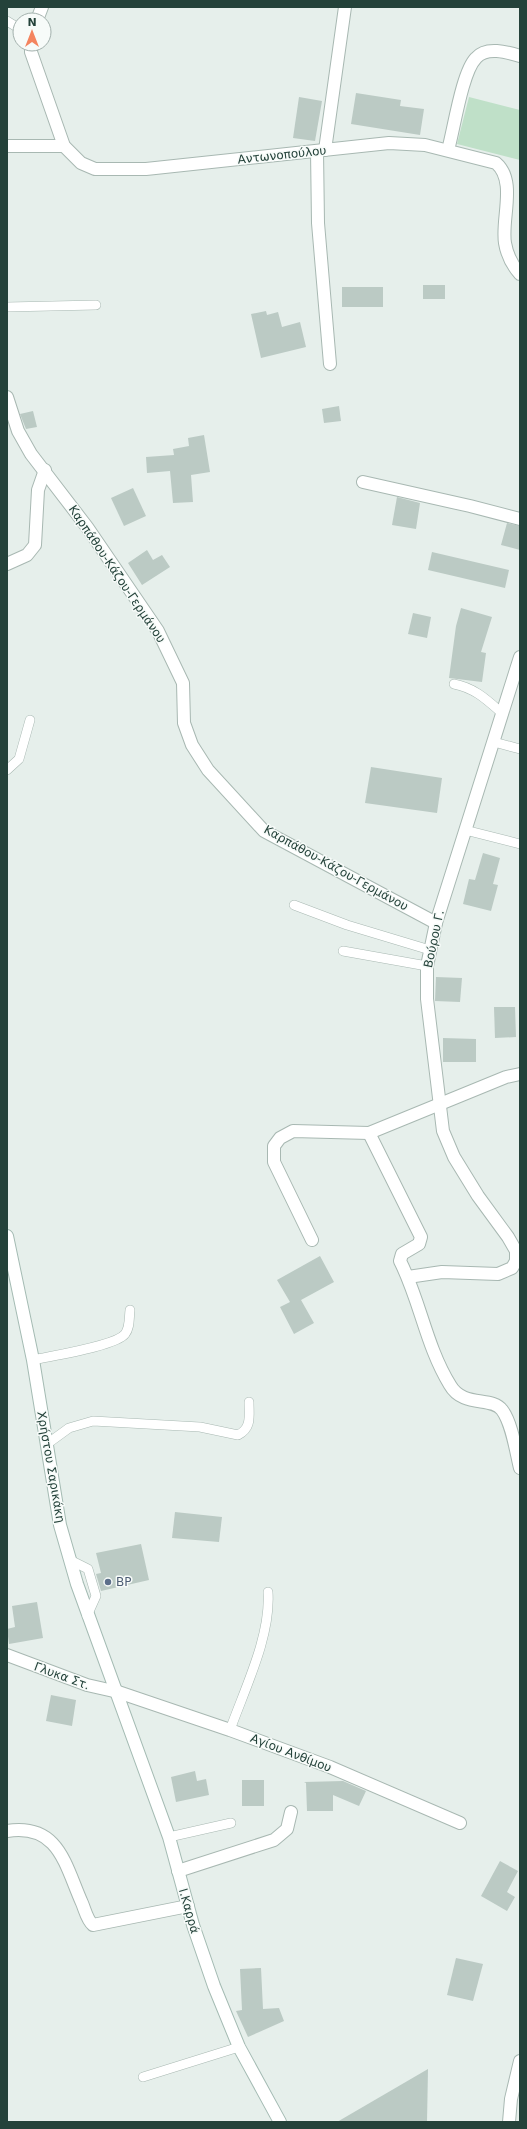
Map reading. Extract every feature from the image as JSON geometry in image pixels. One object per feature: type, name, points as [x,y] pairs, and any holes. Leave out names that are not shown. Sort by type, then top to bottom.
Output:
[{"type":"street","points":[[330,364],[318,230],[321,150],[345,7]]},
{"type":"street","points":[[448,150],[468,72],[476,57],[492,51],[520,56]]},
{"type":"street","name":"Αντωνοπούλου","points":[[31,52],[64,146],[82,163],[95,169],[146,169],[389,143],[425,145],[496,163],[502,168],[506,179],[505,243],[512,264],[520,274]]},
{"type":"street","points":[[7,146],[64,146]]},
{"type":"street","name":"Καρπάθου-Κάζου-Γερμάνου","points":[[7,397],[18,431],[31,454],[45,470],[87,527],[158,631],[183,684],[184,723],[192,745],[208,770],[264,831],[436,923]]},
{"type":"street","points":[[7,564],[27,555],[35,545],[38,490],[45,470]]},
{"type":"street","points":[[363,482],[520,519]]},
{"type":"street","name":"Βούρου Γ.","points":[[518,1255],[478,1196],[454,1157],[443,1131],[427,998],[427,966],[436,923],[520,657]]},
{"type":"street","points":[[312,1240],[274,1162],[274,1146],[280,1138],[293,1131],[369,1133],[506,1077],[520,1074]]},
{"type":"street","points":[[369,1133],[421,1237],[419,1244],[400,1257],[400,1261],[408,1277],[427,1336],[450,1386],[468,1400],[495,1404],[502,1409],[507,1419],[520,1468]]},
{"type":"street","name":"Χρήστου Σαρικάκη","points":[[7,1236],[33,1360],[60,1525],[88,1616],[118,1692]]},
{"type":"street","points":[[408,1277],[442,1272],[498,1274],[512,1268],[518,1255]]},
{"type":"street","name":"Γλυκα Στ.","points":[[7,1655],[87,1686],[118,1692]]},
{"type":"street","name":"Αγίου Ανθίμου","points":[[118,1692],[230,1730],[330,1767],[460,1823]]},
{"type":"street","name":"Ι.Καρρά","points":[[118,1692],[169,1837],[204,1958],[239,2048],[280,2122]]},
{"type":"street","points":[[178,1871],[274,1840],[287,1829],[290,1812]]},
{"type":"street","points":[[7,1831],[36,1831],[54,1844],[93,1925],[188,1906]]},
{"type":"street","points":[[509,2122],[511,2099],[520,2061]]},
{"type":"lane","points":[[7,307],[96,305]]},
{"type":"lane","points":[[454,684],[466,686],[479,693],[503,714]]},
{"type":"lane","points":[[7,770],[19,759],[30,720]]},
{"type":"lane","points":[[494,742],[520,749]]},
{"type":"lane","points":[[465,830],[520,844]]},
{"type":"lane","points":[[294,905],[347,925],[430,950]]},
{"type":"lane","points":[[343,951],[427,966]]},
{"type":"lane","points":[[33,1360],[105,1344],[123,1336],[128,1327],[130,1310]]},
{"type":"lane","points":[[47,1444],[68,1428],[93,1421],[200,1427],[238,1435],[245,1432],[249,1426],[249,1402]]},
{"type":"lane","points":[[230,1730],[266,1633],[270,1610],[268,1592]]},
{"type":"lane","points":[[169,1837],[231,1823]]},
{"type":"lane","points":[[143,2077],[239,2048]]},
{"type":"green space","points":[[469,97],[520,110],[520,160],[457,144]]},
{"type":"building","points":[[356,93],[401,100],[400,106],[424,109],[420,135],[351,124]]},
{"type":"building","points":[[299,97],[322,101],[315,141],[293,138]]},
{"type":"building","points":[[423,285],[445,285],[445,299],[423,299]]},
{"type":"building","points":[[342,287],[383,287],[383,307],[342,307]]},
{"type":"building","points":[[266,311],[267,315],[278,312],[282,327],[300,322],[306,347],[261,358],[251,314]]},
{"type":"building","points":[[339,406],[341,421],[324,423],[322,409]]},
{"type":"building","points":[[33,411],[37,427],[26,429],[20,414]]},
{"type":"building","points":[[204,435],[210,472],[191,475],[193,502],[173,503],[170,471],[147,473],[146,457],[174,455],[173,449],[189,446],[188,438]]},
{"type":"building","points":[[133,488],[146,516],[124,526],[111,498]]},
{"type":"building","points":[[397,497],[420,503],[416,529],[392,525]]},
{"type":"building","points":[[507,523],[520,526],[520,550],[501,545]]},
{"type":"building","points":[[147,550],[153,560],[162,555],[170,567],[142,585],[128,563]]},
{"type":"building","points":[[432,552],[509,570],[505,588],[428,570]]},
{"type":"building","points":[[461,608],[492,617],[481,652],[486,653],[482,682],[449,678],[456,626]]},
{"type":"building","points":[[413,613],[431,617],[427,638],[408,634]]},
{"type":"building","points":[[371,767],[442,778],[437,813],[365,803]]},
{"type":"building","points":[[483,853],[500,858],[493,884],[498,885],[491,911],[463,904],[469,879],[475,880]]},
{"type":"building","points":[[436,977],[462,978],[460,1002],[435,1001]]},
{"type":"building","points":[[494,1007],[515,1007],[516,1037],[495,1038]]},
{"type":"building","points":[[443,1038],[476,1039],[476,1062],[443,1062]]},
{"type":"building","points":[[320,1256],[334,1282],[301,1300],[314,1323],[294,1334],[280,1307],[290,1302],[277,1280]]},
{"type":"building","points":[[175,1512],[222,1517],[219,1542],[172,1538]]},
{"type":"building","points":[[141,1544],[149,1580],[101,1591],[96,1574],[101,1573],[96,1553]]},
{"type":"building","points":[[37,1602],[43,1638],[9,1644],[7,1629],[15,1627],[12,1606]]},
{"type":"building","points":[[51,1695],[76,1700],[72,1726],[46,1721]]},
{"type":"building","points":[[195,1771],[197,1781],[206,1779],[209,1795],[176,1802],[171,1777]]},
{"type":"building","points":[[242,1780],[264,1780],[264,1806],[242,1806]]},
{"type":"building","points":[[343,1781],[366,1791],[359,1806],[333,1795],[333,1811],[307,1811],[306,1783],[304,1782]]},
{"type":"building","points":[[500,1861],[518,1871],[507,1892],[515,1897],[507,1911],[481,1896]]},
{"type":"building","points":[[456,1958],[483,1964],[473,2001],[447,1995]]},
{"type":"building","points":[[261,1968],[263,2009],[279,2008],[284,2021],[248,2037],[236,2011],[242,2010],[240,1969]]},
{"type":"building","points":[[428,2069],[427,2122],[337,2122]]},
{"type":"place","name":"BP","points":[[108,1582]]}]
